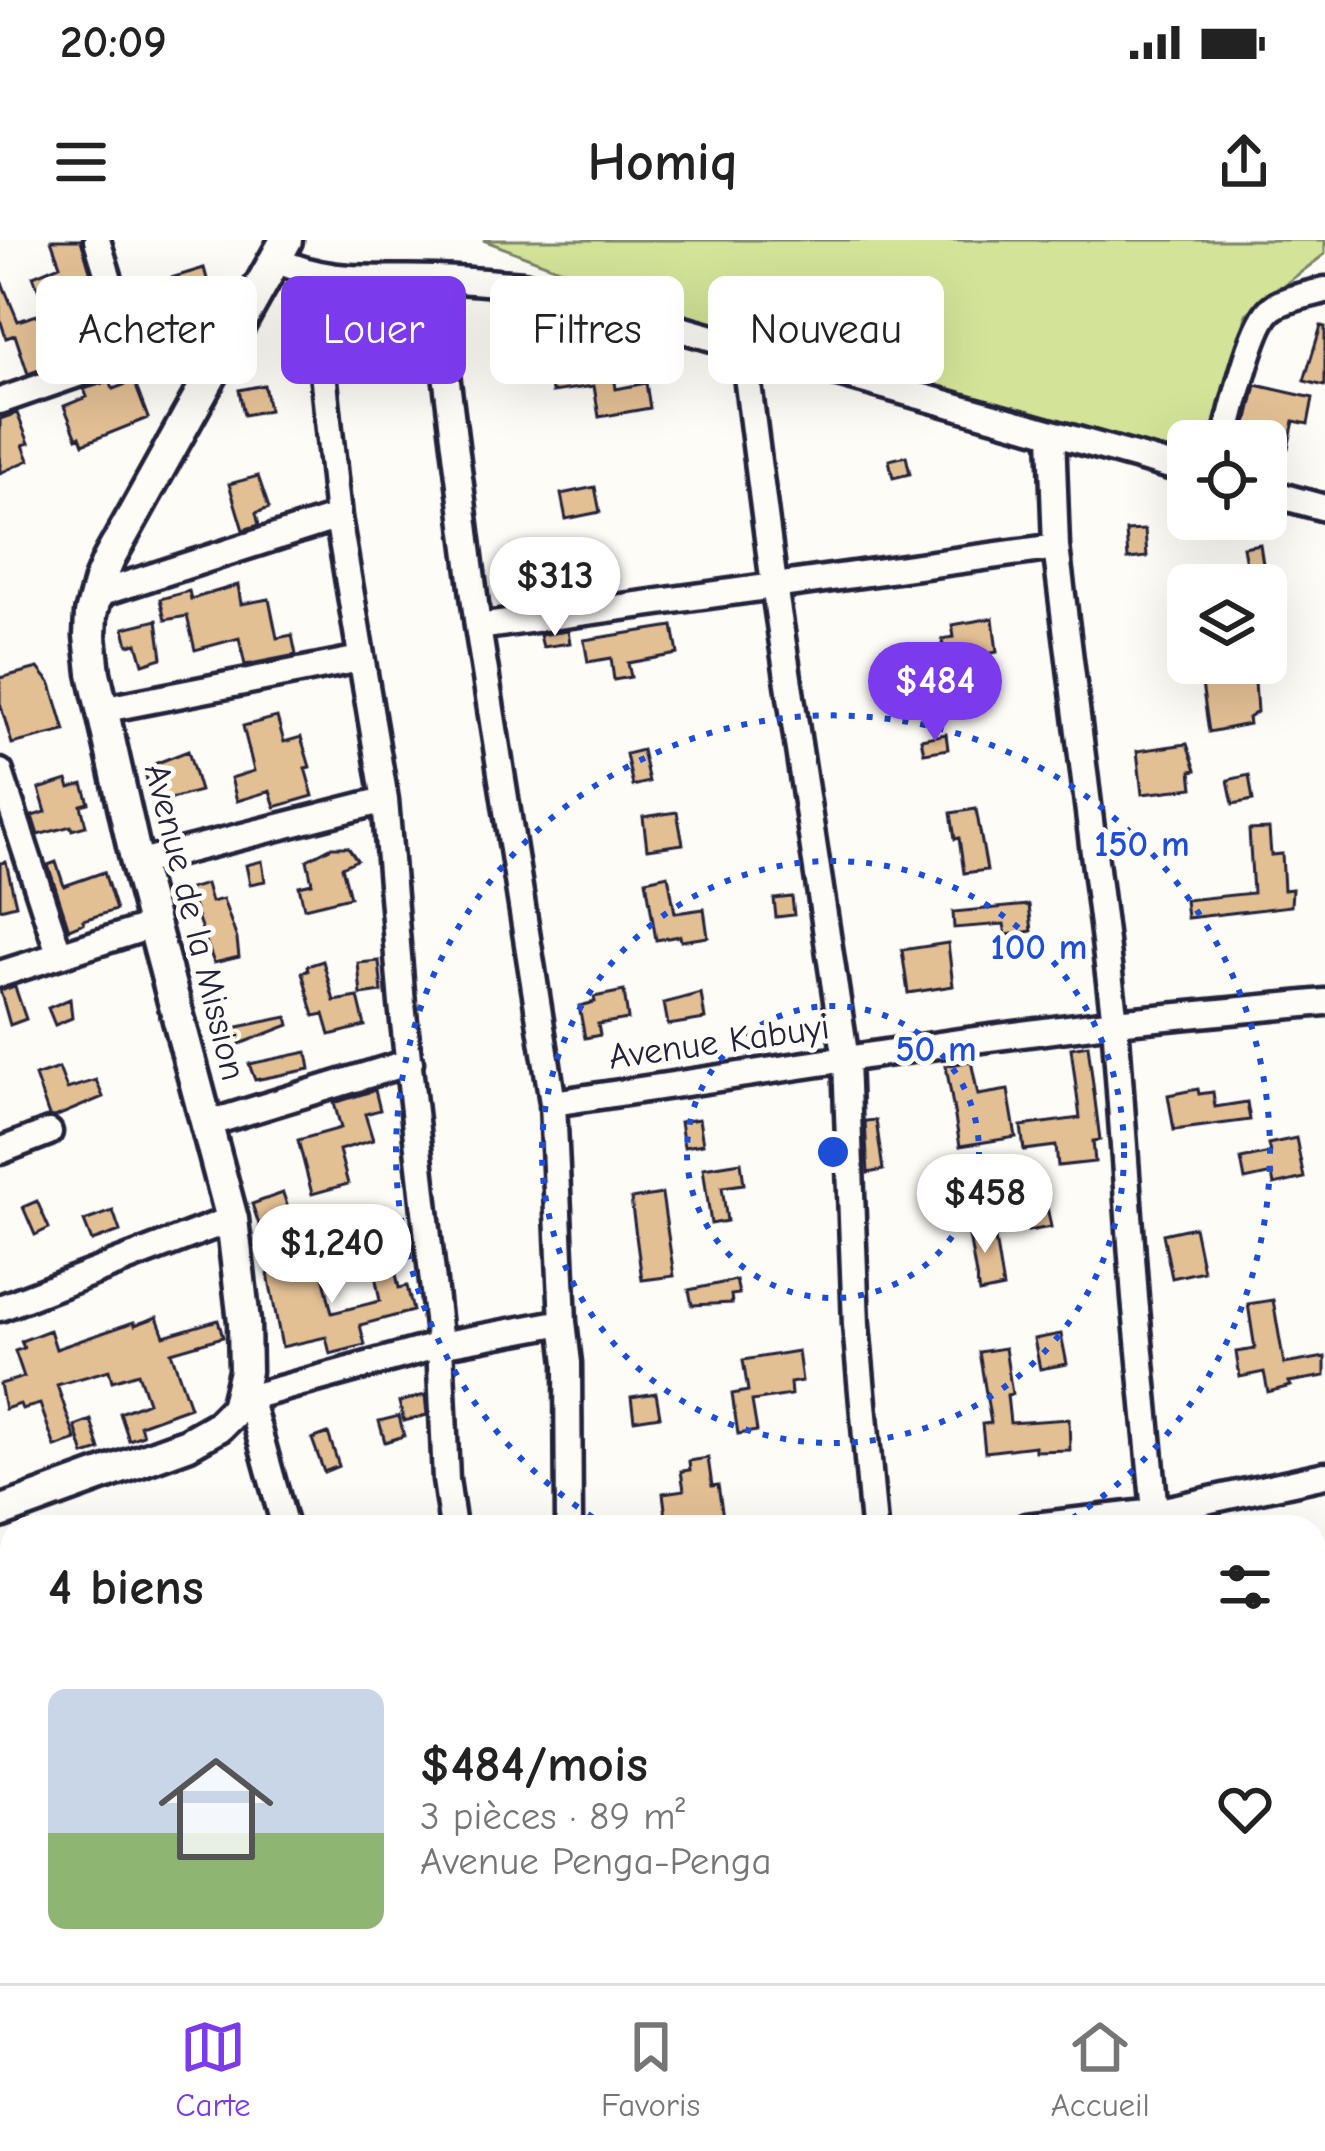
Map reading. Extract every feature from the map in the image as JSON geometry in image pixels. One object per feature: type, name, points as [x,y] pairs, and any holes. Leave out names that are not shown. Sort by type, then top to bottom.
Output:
[{"type":"street","points":[[2,392],[127,356],[130,347],[97,240]]},
{"type":"street","points":[[280,250],[313,274],[330,276]]},
{"type":"street","name":"Avenue de la Mission","points":[[245,1398],[246,1344],[232,1220],[137,863],[101,710],[90,636],[95,595],[110,559],[280,250]]},
{"type":"street","points":[[313,274],[338,517],[385,800],[440,1345],[451,1515]]},
{"type":"street","points":[[466,281],[523,285],[708,335]]},
{"type":"street","points":[[1231,420],[1264,317],[1274,307],[1325,290]]},
{"type":"street","points":[[447,384],[478,627],[553,1103],[569,1405],[569,1515]]},
{"type":"street","points":[[748,384],[846,1060],[856,1325],[873,1515]]},
{"type":"street","points":[[880,384],[1167,465]]},
{"type":"street","points":[[1052,433],[1056,547],[1115,1022],[1155,1512]]},
{"type":"street","points":[[1287,498],[1325,508]]},
{"type":"street","points":[[95,595],[338,517]]},
{"type":"street","points":[[478,627],[1056,547]]},
{"type":"street","points":[[101,710],[360,659]]},
{"type":"street","points":[[2,788],[59,953]]},
{"type":"street","points":[[137,863],[385,800]]},
{"type":"street","points":[[0,974],[154,925]]},
{"type":"street","name":"Avenue Kabuyi","points":[[553,1103],[1115,1022],[1325,1002]]},
{"type":"street","points":[[207,1124],[410,1062]]},
{"type":"street","points":[[0,1151],[49,1132]]},
{"type":"street","points":[[0,1308],[232,1220]]},
{"type":"street","points":[[0,1512],[188,1444],[219,1426],[245,1398],[440,1345],[563,1322]]},
{"type":"street","points":[[245,1398],[281,1515]]},
{"type":"street","points":[[1129,1515],[1325,1475]]},
{"type":"green space","points":[[483,240],[1325,240],[1325,254],[1246,314],[1226,420],[1167,420],[1167,465],[881,384],[944,384],[944,276],[708,276],[708,326],[684,317],[684,276],[577,276]]},
{"type":"building","points":[[51,240],[81,240],[92,276],[36,276],[36,284],[33,276],[60,265]]},
{"type":"building","points":[[204,268],[206,276],[178,276]]},
{"type":"building","points":[[0,278],[18,321],[36,315],[36,371],[28,374],[15,335],[6,338],[0,319]]},
{"type":"building","points":[[1321,326],[1325,327],[1325,386],[1304,381]]},
{"type":"building","points":[[135,384],[148,418],[83,444],[64,406],[87,397],[84,389]]},
{"type":"building","points":[[551,384],[615,384],[616,389],[646,384],[650,408],[599,417],[594,386],[552,392]]},
{"type":"building","points":[[264,385],[269,410],[244,415],[239,390]]},
{"type":"building","points":[[1256,385],[1313,398],[1308,424],[1294,421],[1288,448],[1287,420],[1248,420]]},
{"type":"building","points":[[17,413],[29,443],[23,445],[29,460],[0,473],[0,419]]},
{"type":"building","points":[[906,456],[910,474],[893,478],[889,460]]},
{"type":"building","points":[[258,476],[269,508],[256,513],[259,525],[243,530],[229,484]]},
{"type":"building","points":[[595,487],[600,512],[566,519],[561,494]]},
{"type":"building","points":[[1145,530],[1147,557],[1128,559],[1126,531]]},
{"type":"building","points":[[1260,544],[1263,564],[1246,564],[1243,547]]},
{"type":"building","points":[[596,548],[599,572],[564,579],[563,573],[526,576],[524,558]]},
{"type":"building","points":[[238,585],[241,604],[269,599],[277,638],[292,635],[296,655],[245,665],[239,638],[195,650],[187,616],[165,620],[160,599],[189,591],[191,599]]},
{"type":"building","points":[[993,618],[997,652],[971,657],[972,667],[946,669],[942,639],[954,637],[952,625]]},
{"type":"building","points":[[157,620],[162,658],[143,664],[137,643],[128,645],[124,628]]},
{"type":"building","points":[[673,626],[678,654],[628,663],[631,677],[614,680],[611,658],[588,662],[584,640]]},
{"type":"building","points":[[568,631],[570,643],[543,647],[540,635]]},
{"type":"building","points":[[38,668],[51,684],[65,731],[12,744],[0,703],[0,678]]},
{"type":"building","points":[[1202,684],[1255,684],[1257,712],[1248,718],[1249,724],[1209,732]]},
{"type":"building","points":[[277,717],[284,742],[301,737],[313,796],[275,807],[270,791],[237,801],[231,778],[254,771],[243,726]]},
{"type":"building","points":[[946,734],[948,749],[924,753],[921,739]]},
{"type":"building","points":[[1187,744],[1196,770],[1191,771],[1193,788],[1142,794],[1137,751]]},
{"type":"building","points":[[642,750],[649,782],[633,786],[626,754]]},
{"type":"building","points":[[188,751],[200,791],[153,804],[144,768]]},
{"type":"building","points":[[1249,775],[1253,800],[1233,804],[1228,780]]},
{"type":"building","points":[[67,780],[70,788],[83,784],[89,803],[81,805],[86,826],[38,835],[32,816],[46,812],[39,789]]},
{"type":"building","points":[[976,809],[987,870],[964,873],[951,813]]},
{"type":"building","points":[[677,812],[683,844],[647,849],[643,817]]},
{"type":"building","points":[[1269,829],[1271,855],[1282,854],[1284,890],[1292,889],[1291,906],[1187,918],[1185,900],[1253,893],[1249,830]]},
{"type":"building","points":[[332,847],[348,847],[357,860],[342,867],[350,897],[304,908],[299,886],[312,883],[307,860]]},
{"type":"building","points":[[262,861],[265,881],[250,884],[246,865]]},
{"type":"building","points":[[6,862],[16,905],[0,909],[0,863]]},
{"type":"building","points":[[56,862],[64,886],[104,872],[116,910],[69,929],[48,865]]},
{"type":"building","points":[[668,875],[675,913],[704,909],[708,937],[656,940],[646,880]]},
{"type":"building","points":[[206,884],[211,902],[223,899],[239,957],[214,963],[193,905],[184,908],[179,892]]},
{"type":"building","points":[[792,897],[794,915],[776,917],[774,899]]},
{"type":"building","points":[[1029,905],[1032,931],[1006,935],[1004,924],[954,928],[953,912]]},
{"type":"building","points":[[948,943],[953,986],[908,993],[902,950]]},
{"type":"building","points":[[323,961],[334,1001],[358,997],[365,1026],[330,1035],[324,1014],[314,1016],[302,972]]},
{"type":"building","points":[[379,961],[382,992],[361,995],[358,963]]},
{"type":"building","points":[[15,987],[26,1019],[10,1025],[0,990]]},
{"type":"building","points":[[624,991],[628,1019],[598,1024],[600,1035],[585,1038],[579,1006],[595,1002],[594,997]]},
{"type":"building","points":[[701,993],[705,1019],[668,1025],[664,1003]]},
{"type":"building","points":[[70,999],[72,1018],[55,1025],[48,1008]]},
{"type":"building","points":[[287,1017],[289,1025],[227,1049],[223,1030]]},
{"type":"building","points":[[1088,1045],[1100,1140],[1093,1141],[1095,1162],[1058,1166],[1056,1146],[1024,1150],[1021,1126],[1080,1118],[1071,1048]]},
{"type":"building","points":[[307,1052],[310,1069],[255,1080],[249,1064]]},
{"type":"building","points":[[971,1061],[978,1095],[1008,1090],[1016,1137],[960,1146],[946,1066]]},
{"type":"building","points":[[59,1068],[67,1089],[96,1080],[103,1097],[49,1116],[35,1076]]},
{"type":"building","points":[[1198,1089],[1199,1094],[1213,1092],[1215,1107],[1247,1102],[1250,1120],[1174,1130],[1168,1095]]},
{"type":"building","points":[[375,1090],[380,1110],[365,1114],[373,1140],[339,1150],[348,1184],[312,1194],[298,1140],[341,1128],[334,1103]]},
{"type":"building","points":[[699,1119],[703,1144],[684,1147],[680,1122]]},
{"type":"building","points":[[876,1120],[883,1170],[868,1173],[865,1121]]},
{"type":"building","points":[[1296,1138],[1304,1178],[1274,1185],[1272,1174],[1245,1180],[1241,1159],[1270,1153],[1268,1144]]},
{"type":"building","points":[[741,1162],[744,1184],[722,1187],[727,1221],[711,1224],[703,1168]]},
{"type":"building","points":[[965,1176],[970,1215],[939,1219],[934,1180]]},
{"type":"building","points":[[283,1193],[294,1226],[263,1236],[252,1204]]},
{"type":"building","points":[[662,1194],[674,1276],[642,1280],[631,1199]]},
{"type":"building","points":[[37,1201],[49,1228],[35,1235],[23,1207]]},
{"type":"building","points":[[1047,1207],[1051,1227],[1028,1231],[1025,1211]]},
{"type":"building","points":[[113,1211],[120,1231],[92,1241],[84,1221]]},
{"type":"building","points":[[992,1220],[1003,1288],[979,1293],[967,1224]]},
{"type":"building","points":[[1194,1227],[1203,1271],[1172,1278],[1163,1234]]},
{"type":"building","points":[[355,1230],[363,1260],[339,1266],[332,1236]]},
{"type":"building","points":[[392,1255],[399,1288],[407,1286],[413,1311],[360,1325],[365,1345],[330,1354],[326,1337],[282,1347],[268,1274],[320,1262],[332,1313],[380,1301],[372,1259]]},
{"type":"building","points":[[736,1280],[739,1294],[731,1295],[732,1303],[692,1305],[689,1290]]},
{"type":"building","points":[[1273,1300],[1284,1364],[1325,1357],[1325,1376],[1289,1382],[1291,1386],[1268,1392],[1264,1372],[1240,1377],[1236,1352],[1255,1349],[1248,1304]]},
{"type":"building","points":[[157,1317],[164,1336],[218,1320],[223,1337],[171,1352],[190,1407],[140,1425],[143,1435],[129,1440],[120,1413],[148,1402],[138,1373],[112,1381],[109,1370],[57,1385],[76,1440],[55,1447],[40,1404],[5,1409],[0,1384],[24,1377],[15,1351],[24,1348],[21,1341],[50,1330],[56,1349]]},
{"type":"building","points":[[1061,1334],[1067,1364],[1040,1369],[1034,1339]]},
{"type":"building","points":[[1005,1348],[1012,1394],[1007,1395],[1010,1423],[1069,1419],[1070,1450],[1035,1451],[1035,1446],[985,1452],[982,1424],[991,1423],[979,1352]]},
{"type":"building","points":[[798,1351],[802,1381],[790,1383],[791,1395],[752,1401],[757,1431],[738,1434],[732,1394],[748,1391],[743,1360]]},
{"type":"building","points":[[656,1393],[660,1416],[634,1420],[631,1397]]},
{"type":"building","points":[[425,1395],[427,1415],[404,1421],[399,1402]]},
{"type":"building","points":[[399,1416],[404,1436],[385,1442],[379,1421]]},
{"type":"building","points":[[91,1420],[100,1450],[84,1455],[75,1426]]},
{"type":"building","points":[[328,1433],[339,1466],[324,1472],[312,1439]]},
{"type":"building","points":[[708,1458],[723,1515],[666,1515],[663,1493],[684,1490],[681,1471],[690,1470],[689,1461]]}]
